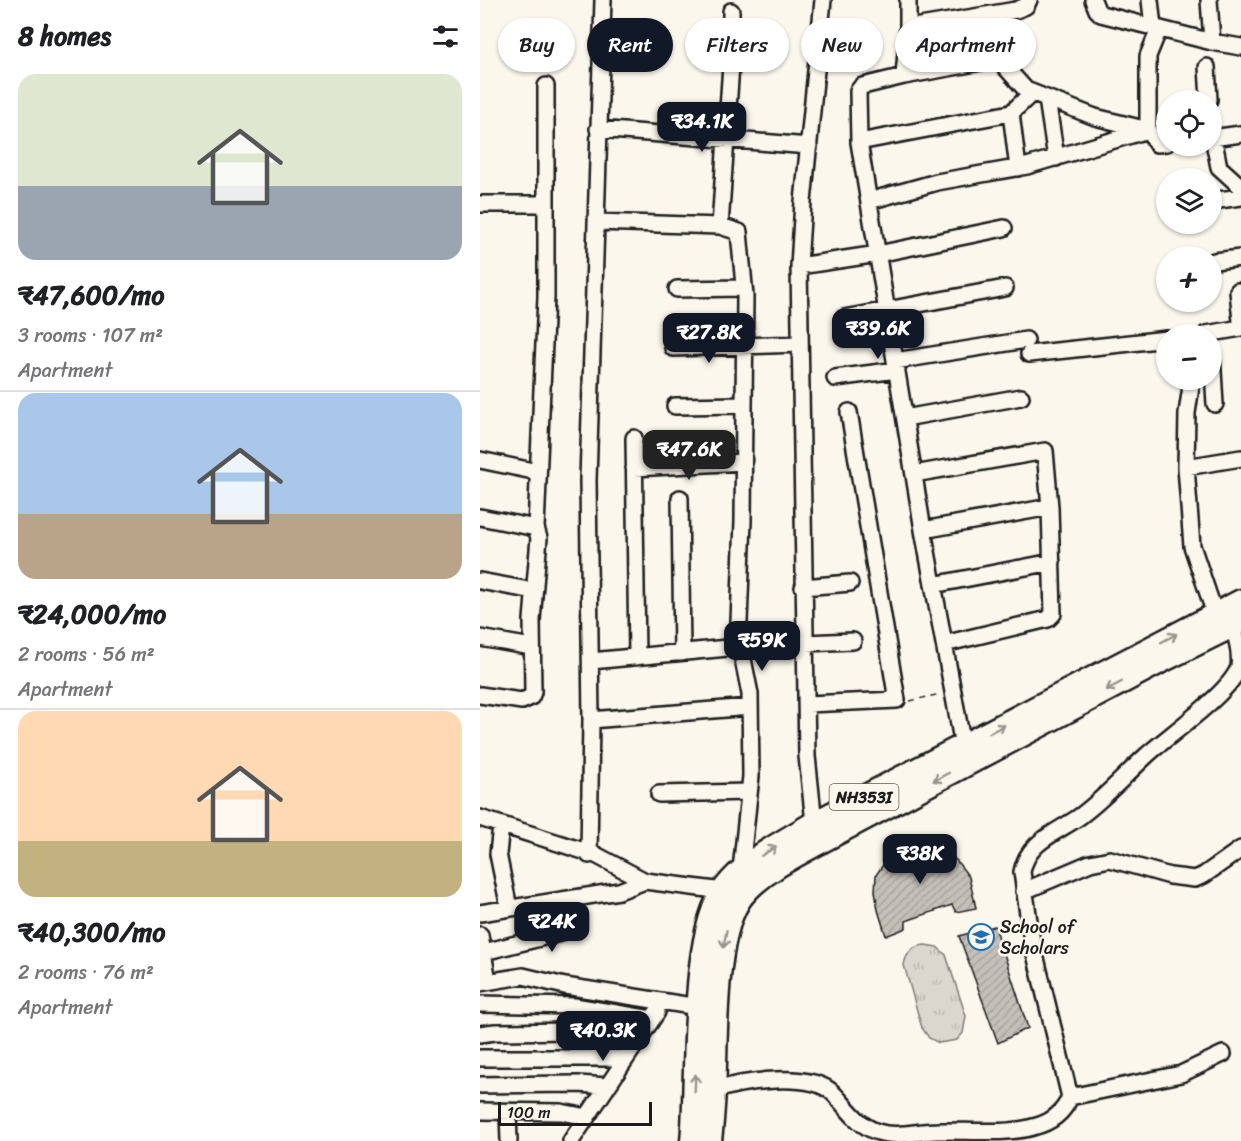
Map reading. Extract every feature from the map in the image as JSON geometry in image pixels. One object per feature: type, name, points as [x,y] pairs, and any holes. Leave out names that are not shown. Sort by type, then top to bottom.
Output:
[{"type":"highway","name":"NH353I","points":[[692,1141],[698,1007],[707,926],[733,892],[759,880],[822,841],[1228,624],[1241,601]]},
{"type":"highway","name":"NH353I","points":[[710,1141],[716,1008],[720,971],[733,892],[741,870],[814,823],[963,746],[1228,624]]},
{"type":"street","points":[[589,855],[591,662],[588,480],[603,0]]},
{"type":"street","points":[[814,823],[807,756],[799,266],[823,0]]},
{"type":"street","points":[[908,0],[908,18]]},
{"type":"street","points":[[968,18],[1016,10],[1026,6],[1029,0]]},
{"type":"street","points":[[1093,0],[1101,14],[1241,47]]},
{"type":"street","points":[[1150,0],[1156,28],[1148,56],[1148,130],[1156,142]]},
{"type":"street","points":[[1209,0],[1212,42]]},
{"type":"street","points":[[720,226],[731,65],[731,11]]},
{"type":"street","points":[[963,746],[923,530],[859,142],[858,91],[862,86],[904,76],[998,59],[1026,90],[1095,117],[1148,130]]},
{"type":"street","points":[[1206,67],[1208,90]]},
{"type":"street","points":[[904,72],[904,76]]},
{"type":"street","points":[[480,695],[522,701],[531,697],[533,692],[532,647],[539,538],[536,528],[546,297],[546,86]]},
{"type":"street","points":[[859,142],[1011,113],[1039,96]]},
{"type":"street","points":[[1039,96],[1056,158]]},
{"type":"street","points":[[1011,113],[1018,168]]},
{"type":"street","points":[[598,129],[809,146]]},
{"type":"street","points":[[869,201],[937,182],[1018,168],[1148,130]]},
{"type":"street","points":[[1222,137],[1241,134]]},
{"type":"street","points":[[1216,156],[1219,167],[1241,187]]},
{"type":"street","points":[[1222,199],[1241,196]]},
{"type":"street","points":[[480,204],[546,204]]},
{"type":"street","points":[[596,222],[720,226],[739,232],[744,288],[745,347],[743,521],[738,647],[742,654],[750,694],[751,776],[741,870]]},
{"type":"street","points":[[799,266],[878,254],[1004,228]]},
{"type":"street","points":[[1222,260],[1241,258]]},
{"type":"street","points":[[677,289],[744,288]]},
{"type":"street","points":[[844,318],[1005,288]]},
{"type":"street","points":[[1238,291],[1241,321]]},
{"type":"street","points":[[1222,332],[1241,328]]},
{"type":"street","points":[[834,378],[896,366],[1028,347],[1156,340]]},
{"type":"street","points":[[673,348],[799,344]]},
{"type":"street","points":[[714,1091],[734,1084],[773,1080],[818,1084],[833,1093],[856,1119],[868,1128],[889,1135],[934,1131],[1027,1129],[1046,1122],[1065,1109],[1070,1097],[1037,963],[1024,891],[1022,872],[1024,863],[1029,852],[1038,843],[1078,818],[1105,797],[1147,755],[1204,707],[1233,678],[1240,658],[1240,649],[1192,546],[1186,467],[1187,413],[1190,390]]},
{"type":"street","points":[[1214,390],[1215,404]]},
{"type":"street","points":[[905,418],[1021,397]]},
{"type":"street","points":[[675,406],[744,405]]},
{"type":"street","points":[[807,704],[897,700],[849,412]]},
{"type":"street","points":[[634,438],[637,657]]},
{"type":"street","points":[[914,474],[1045,451],[1050,507],[1053,614],[1048,619],[944,644]]},
{"type":"street","points":[[1186,467],[1241,458]]},
{"type":"street","points":[[480,460],[538,472]]},
{"type":"street","points":[[634,468],[743,462]]},
{"type":"street","points":[[680,498],[682,653]]},
{"type":"street","points":[[923,530],[1050,507]]},
{"type":"street","points":[[480,517],[536,528]]},
{"type":"street","points":[[933,585],[1052,562]]},
{"type":"street","points":[[480,581],[534,591]]},
{"type":"street","points":[[803,587],[850,584]]},
{"type":"street","points":[[480,638],[532,647]]},
{"type":"street","points":[[805,643],[853,641]]},
{"type":"street","points":[[591,662],[738,647]]},
{"type":"street","points":[[591,720],[750,707]]},
{"type":"street","points":[[659,794],[749,792]]},
{"type":"street","points":[[480,818],[589,855],[596,855],[645,881],[733,892]]},
{"type":"street","points":[[501,825],[498,854],[509,908]]},
{"type":"street","points":[[1024,891],[1090,863],[1110,859],[1170,876],[1195,879],[1241,849]]},
{"type":"street","points":[[480,913],[619,891],[645,881]]},
{"type":"street","points":[[482,953],[560,933],[556,900]]},
{"type":"street","points":[[480,935],[484,982],[523,976],[565,986],[698,1007]]},
{"type":"street","points":[[571,1141],[663,1002]]},
{"type":"street","points":[[480,1004],[574,1006],[648,1025]]},
{"type":"street","points":[[480,1034],[648,1025]]},
{"type":"street","points":[[1070,1097],[1181,1074],[1223,1054]]},
{"type":"street","points":[[480,1058],[626,1058]]},
{"type":"street","points":[[480,1085],[607,1086]]},
{"type":"street","points":[[480,1111],[561,1112],[587,1117]]},
{"type":"street","points":[[508,1112],[509,1141]]},
{"type":"path","points":[[897,700],[905,702],[953,691]]},
{"type":"green space","points":[[925,945],[937,947],[946,955],[966,1016],[963,1033],[957,1040],[939,1043],[929,1038],[922,1028],[904,965],[911,951]]},
{"type":"building","points":[[916,840],[942,850],[956,860],[969,877],[976,908],[956,912],[952,905],[906,921],[906,928],[886,936],[878,910],[875,891],[876,875],[894,849]]},
{"type":"building","points":[[995,926],[1028,1028],[998,1043],[959,936]]},
{"type":"place","name":"School of Scholars","points":[[981,937]]}]
